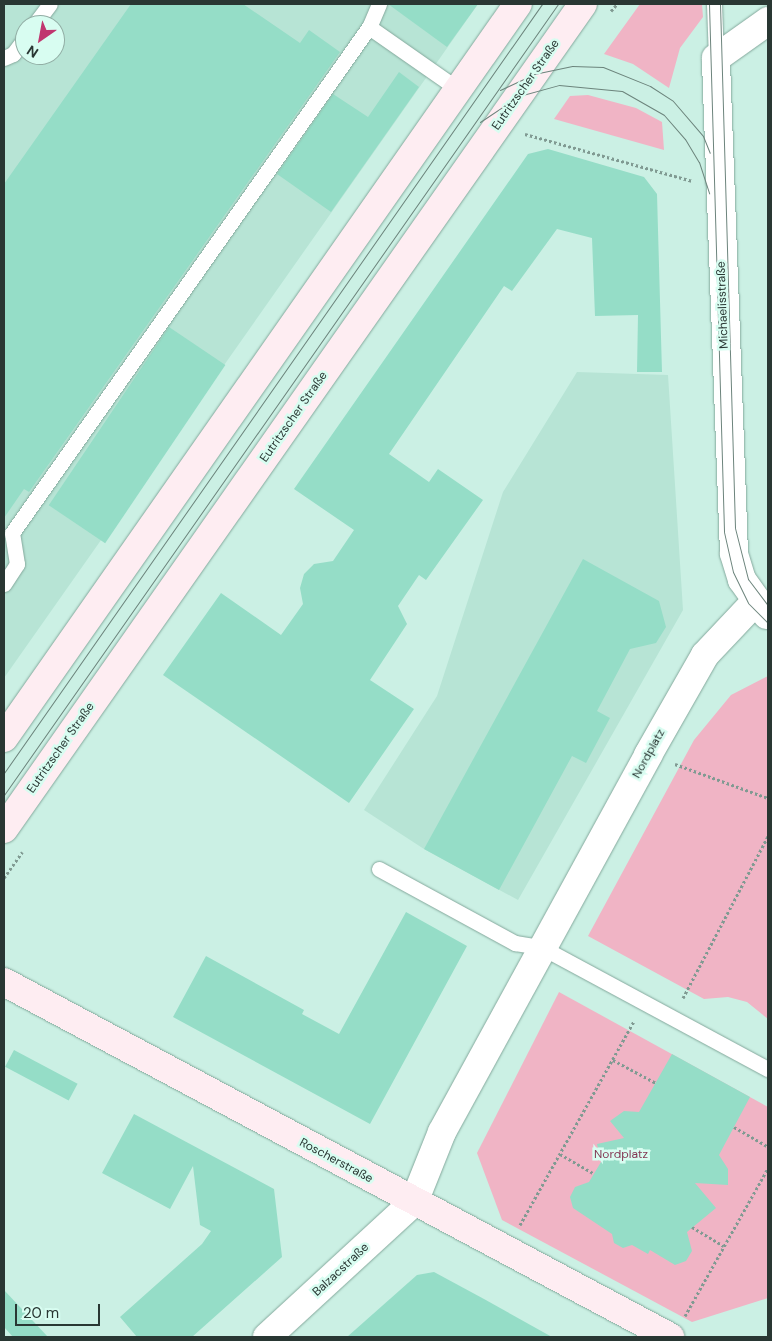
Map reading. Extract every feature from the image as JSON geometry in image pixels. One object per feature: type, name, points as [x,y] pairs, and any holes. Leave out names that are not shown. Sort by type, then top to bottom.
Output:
[{"type":"main road","points":[[4,738],[518,4]]},
{"type":"main road","name":"Eutritzscher Straße","points":[[4,829],[583,4]]},
{"type":"main road","name":"Roscherstraße","points":[[4,982],[414,1202],[506,1249],[676,1329]]},
{"type":"street","points":[[716,58],[768,21]]},
{"type":"street","name":"Michaelisstraße","points":[[716,58],[732,529],[736,566],[762,609]]},
{"type":"street","name":"Nordplatz","points":[[414,1202],[439,1139],[541,947],[705,655],[762,609]]},
{"type":"street","name":"Balzacstraße","points":[[267,1337],[414,1202]]},
{"type":"lane","points":[[42,15],[50,4]]},
{"type":"lane","points":[[4,584],[17,564],[8,530],[368,27],[379,4]]},
{"type":"lane","name":"Michaelisstraße","points":[[714,4],[716,58]]},
{"type":"lane","points":[[368,27],[458,89]]},
{"type":"lane","points":[[4,58],[15,51]]},
{"type":"lane","points":[[379,869],[515,943],[541,947],[768,1070]]},
{"type":"path","points":[[525,134],[719,189]]},
{"type":"path","points":[[648,755],[768,798]]},
{"type":"path","points":[[672,1019],[768,836]]},
{"type":"path","points":[[506,1249],[613,1060],[643,1003]]},
{"type":"path","points":[[613,1060],[656,1084]]},
{"type":"path","points":[[734,1127],[768,1147]]},
{"type":"path","points":[[560,1154],[594,1174]]},
{"type":"path","points":[[676,1329],[768,1168]]},
{"type":"path","points":[[692,1227],[724,1246]]},
{"type":"shaded area","points":[[4,4],[478,4],[4,678]]},
{"type":"shaded area","points":[[577,372],[668,375],[683,610],[518,900],[424,849],[364,810],[437,696],[503,492]]},
{"type":"green space","points":[[640,4],[702,4],[703,17],[680,48],[669,88],[633,64],[604,54]]},
{"type":"green space","points":[[588,95],[636,108],[662,122],[664,150],[554,119],[570,96]]},
{"type":"green space","points":[[768,676],[768,1019],[747,1002],[728,997],[704,999],[588,936],[694,740],[731,695]]},
{"type":"green space","name":"Nordplatz","points":[[559,992],[768,1107],[768,1298],[692,1322],[502,1220],[477,1153]]},
{"type":"building","points":[[131,4],[243,4],[300,43],[309,30],[340,52],[29,492],[24,489],[4,518],[4,184]]},
{"type":"building","points":[[388,4],[478,4],[447,47]]},
{"type":"building","points":[[399,72],[419,87],[331,212],[277,174],[333,94],[368,117]]},
{"type":"building","points":[[548,149],[644,177],[657,194],[662,372],[637,372],[638,315],[595,316],[592,238],[557,229],[512,291],[504,286],[389,454],[429,482],[438,469],[483,500],[426,580],[419,575],[398,606],[407,624],[370,680],[414,709],[349,803],[163,675],[221,593],[281,635],[303,604],[300,588],[304,574],[314,564],[333,561],[354,530],[294,489],[528,154]]},
{"type":"building","points":[[169,327],[225,365],[105,543],[49,505]]},
{"type":"building","points":[[583,559],[659,601],[666,627],[656,643],[630,649],[597,711],[610,718],[586,763],[572,756],[499,890],[424,849]]},
{"type":"building","points":[[406,912],[467,946],[370,1124],[173,1017],[206,956],[304,1010],[302,1014],[339,1034]]},
{"type":"building","points":[[14,1050],[78,1084],[69,1101],[5,1067]]},
{"type":"building","points":[[672,1054],[750,1097],[719,1155],[728,1169],[728,1185],[695,1183],[716,1208],[687,1232],[692,1251],[686,1261],[675,1265],[650,1250],[648,1254],[632,1245],[623,1248],[614,1243],[612,1234],[573,1208],[570,1197],[575,1187],[589,1182],[601,1162],[597,1144],[624,1138],[610,1121],[624,1111],[639,1112]]},
{"type":"building","points":[[134,1114],[274,1189],[282,1257],[192,1337],[137,1337],[120,1317],[202,1244],[211,1231],[200,1225],[193,1166],[170,1209],[102,1173]]},
{"type":"building","points":[[434,1272],[552,1337],[347,1337],[417,1275]]},
{"type":"building","points":[[4,1290],[48,1337],[13,1337],[4,1327]]},
{"type":"tram line","points":[[4,773],[542,4]]},
{"type":"tram line","points":[[4,795],[558,4]]},
{"type":"tram line","points":[[709,4],[724,532],[733,572],[748,603],[768,623]]},
{"type":"tram line","points":[[720,4],[735,528],[748,579],[768,606]]},
{"type":"tram line","points":[[500,90],[534,74],[572,66],[603,67],[650,86],[673,101],[703,136],[710,153]]},
{"type":"tram line","points":[[480,122],[519,96],[559,85],[622,91],[664,115],[685,139],[699,162],[709,193]]}]
